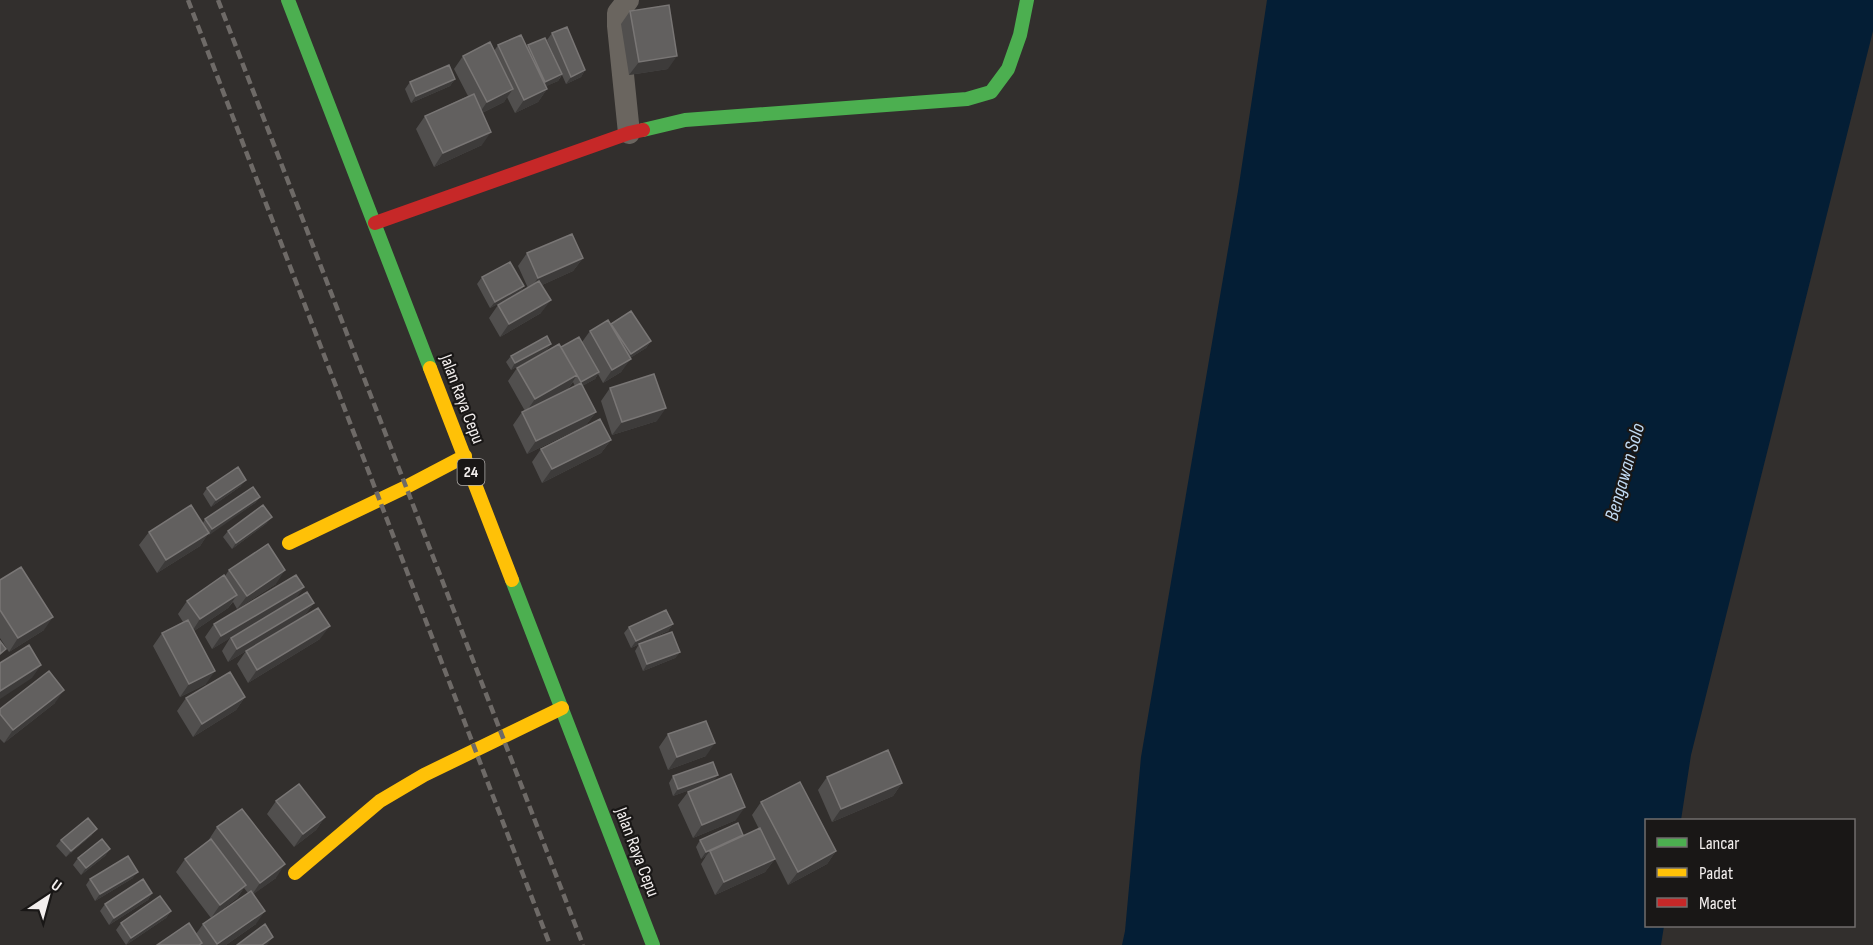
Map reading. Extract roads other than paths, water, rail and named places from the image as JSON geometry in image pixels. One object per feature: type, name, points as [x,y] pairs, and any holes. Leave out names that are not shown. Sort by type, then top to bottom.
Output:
[{"type":"main road","name":"Jalan Raya Cepu","points":[[288,0],[653,945]]},
{"type":"main road","points":[[375,223],[629,133],[685,120],[956,100],[991,92],[1008,69],[1020,35],[1027,0]]},
{"type":"main road","points":[[289,543],[465,456]]},
{"type":"main road","points":[[295,873],[380,801],[424,775],[562,708]]},
{"type":"street","points":[[628,0],[618,13],[618,26],[629,133]]},
{"type":"water","name":"Bengawan Solo","points":[[1267,0],[1873,0],[1873,31],[1691,755],[1681,819],[1645,819],[1645,927],[1664,927],[1661,945],[1122,945],[1141,757],[1238,191]]},
{"type":"railway","points":[[188,0],[550,945]]},
{"type":"railway","points":[[218,0],[583,945]]}]
